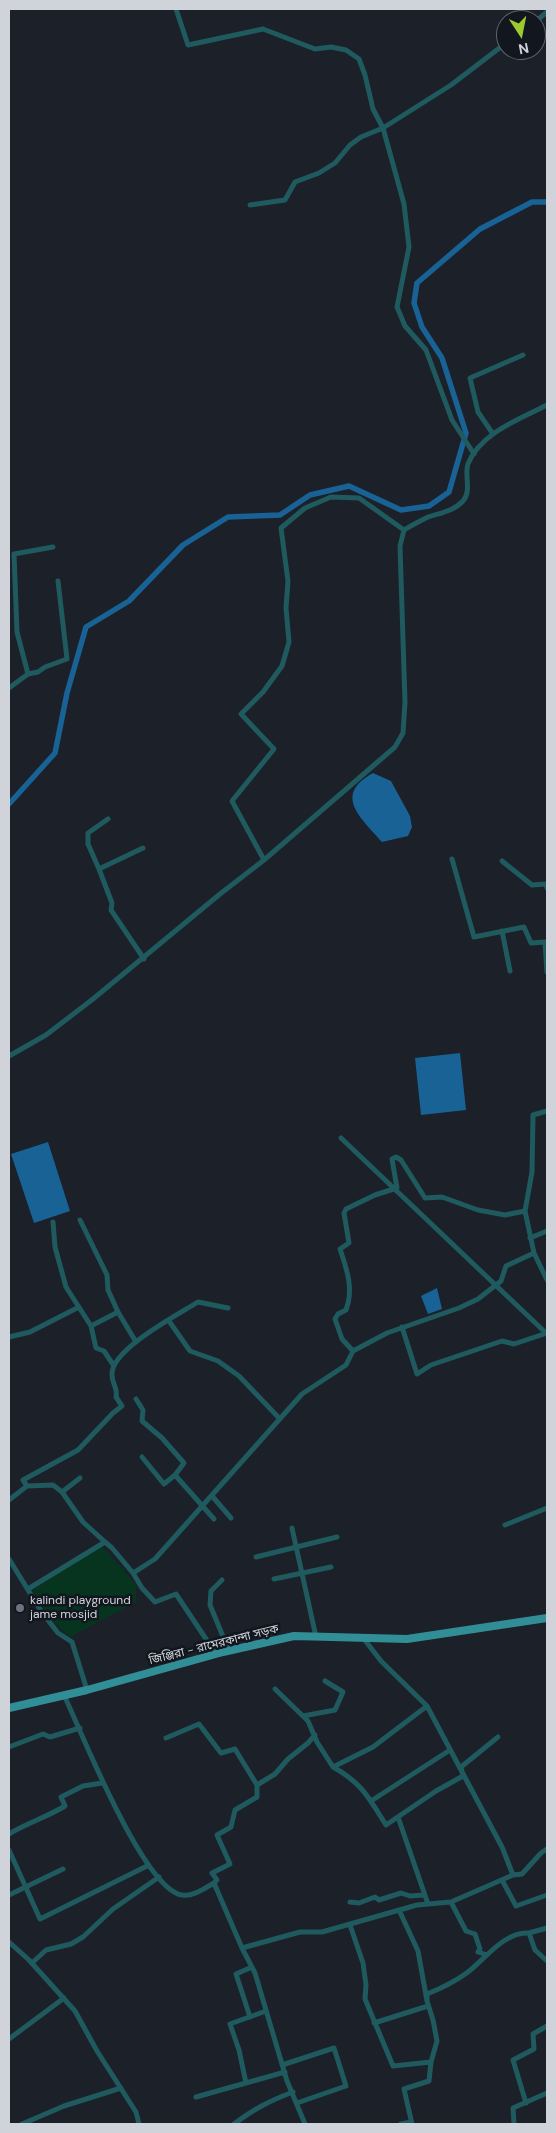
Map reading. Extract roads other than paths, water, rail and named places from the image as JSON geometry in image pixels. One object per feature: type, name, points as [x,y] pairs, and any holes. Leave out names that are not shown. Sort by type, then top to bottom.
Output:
[{"type":"main road","name":"জিঞ্জিরা - রামেরকান্দা সড়ক","points":[[9,1708],[87,1690],[216,1654],[294,1636],[407,1639],[547,1618]]},
{"type":"street","points":[[176,9],[188,45],[263,29],[315,49],[331,47],[346,50],[359,59],[365,74],[373,109],[383,128],[404,204],[410,247],[396,307],[405,326],[426,350],[456,426],[473,452]]},
{"type":"street","points":[[250,204],[285,200],[296,182],[319,174],[335,163],[350,145],[361,137],[383,128],[451,85],[496,51]]},
{"type":"street","points":[[494,434],[478,412],[470,378],[523,355]]},
{"type":"street","points":[[9,1056],[46,1035],[144,958],[264,860],[395,747],[403,733],[405,702],[400,546],[404,530],[426,518],[454,508],[465,500],[468,489],[467,465],[473,452],[494,434],[547,405]]},
{"type":"street","points":[[264,860],[232,801],[274,749],[241,714],[263,692],[282,666],[289,642],[286,608],[288,581],[281,528],[305,508],[332,497],[358,498],[404,530]]},
{"type":"street","points":[[28,674],[17,632],[14,554],[53,547]]},
{"type":"street","points":[[9,688],[28,674],[38,672],[44,666],[67,659],[58,581]]},
{"type":"street","points":[[108,819],[88,833],[88,844],[112,903],[111,910],[144,958]]},
{"type":"street","points":[[99,869],[143,848]]},
{"type":"street","points":[[452,858],[474,936],[524,926],[531,943],[545,942],[547,972]]},
{"type":"street","points":[[502,861],[532,885],[546,884],[547,888]]},
{"type":"street","points":[[502,931],[510,972]]},
{"type":"street","points":[[547,1110],[533,1115],[532,1172],[525,1211],[534,1253],[547,1277]]},
{"type":"street","points":[[342,1138],[547,1334],[514,1344],[502,1340],[430,1365],[417,1374],[402,1327]]},
{"type":"street","points":[[353,1351],[342,1339],[335,1319],[338,1314],[346,1310],[349,1301],[349,1275],[340,1249],[349,1244],[344,1213],[346,1209],[365,1199],[397,1188],[392,1159],[401,1160],[425,1198],[442,1197],[478,1210],[505,1215],[525,1211]]},
{"type":"street","points":[[80,1220],[108,1275],[108,1290],[118,1312],[136,1342]]},
{"type":"street","points":[[53,1222],[55,1247],[66,1287],[90,1326],[96,1348],[104,1351],[114,1366]]},
{"type":"street","points":[[530,1238],[547,1231]]},
{"type":"street","points":[[133,1573],[155,1559],[302,1394],[346,1365],[353,1351],[402,1327],[459,1308],[478,1299],[501,1281],[506,1266],[534,1253]]},
{"type":"street","points":[[27,1486],[23,1480],[78,1450],[122,1406],[116,1398],[117,1391],[112,1376],[114,1366],[130,1346],[198,1302],[228,1308]]},
{"type":"street","points":[[9,1337],[30,1332],[79,1307]]},
{"type":"street","points":[[90,1326],[118,1312]]},
{"type":"street","points":[[169,1321],[190,1351],[218,1361],[239,1376],[280,1419]]},
{"type":"street","points":[[136,1399],[143,1410],[142,1421],[162,1438],[184,1463],[175,1475],[164,1484],[142,1457]]},
{"type":"street","points":[[175,1475],[214,1519]]},
{"type":"street","points":[[62,1492],[80,1478]]},
{"type":"street","points":[[9,1500],[27,1486],[53,1485],[62,1492],[83,1522],[112,1548],[155,1602],[176,1594],[216,1654]]},
{"type":"street","points":[[212,1496],[231,1518]]},
{"type":"street","points":[[504,1525],[547,1508]]},
{"type":"street","points":[[292,1528],[316,1637]]},
{"type":"street","points":[[256,1557],[337,1537]]},
{"type":"street","points":[[28,1589],[104,1542]]},
{"type":"street","points":[[9,1559],[58,1633],[72,1642],[87,1690]]},
{"type":"street","points":[[274,1579],[330,1567]]},
{"type":"street","points":[[222,1580],[211,1591],[210,1605],[229,1651]]},
{"type":"street","points":[[364,1639],[381,1661],[427,1706],[502,1847],[513,1875]]},
{"type":"street","points":[[303,1716],[335,1710],[343,1692],[325,1681]]},
{"type":"street","points":[[275,1689],[308,1722],[317,1742],[333,1767],[355,1782],[371,1801],[386,1825],[436,1791],[463,1776],[461,1767]]},
{"type":"street","points":[[64,1695],[80,1728],[102,1783],[132,1841],[159,1877],[173,1891],[182,1895],[196,1893],[214,1884],[217,1880],[212,1873],[230,1864],[217,1835],[231,1827],[236,1810],[257,1797],[257,1785],[235,1749],[221,1753],[199,1724],[166,1738]]},
{"type":"street","points":[[333,1767],[373,1747],[427,1706]]},
{"type":"street","points":[[9,1748],[43,1734],[50,1737],[80,1728]]},
{"type":"street","points":[[257,1785],[275,1774],[288,1759],[308,1744],[315,1735]]},
{"type":"street","points":[[461,1767],[498,1737]]},
{"type":"street","points":[[371,1801],[450,1750]]},
{"type":"street","points":[[9,1834],[47,1817],[65,1806],[61,1797],[83,1786],[102,1783]]},
{"type":"street","points":[[398,1817],[428,1904]]},
{"type":"street","points":[[242,1948],[300,1932],[322,1932],[399,1910],[428,1904],[451,1902],[513,1875],[522,1874],[540,1853],[547,1849]]},
{"type":"street","points":[[9,1850],[40,1919],[147,1866]]},
{"type":"street","points":[[9,1895],[63,1869]]},
{"type":"street","points":[[32,1963],[46,1950],[72,1944],[83,1937],[113,1909],[159,1877]]},
{"type":"street","points":[[502,1880],[516,1906],[547,1895]]},
{"type":"street","points":[[214,1884],[252,1967],[284,2072],[305,2124]]},
{"type":"street","points":[[350,1902],[359,1903],[376,1897],[379,1900],[401,1893],[410,1896],[424,1895]]},
{"type":"street","points":[[451,1902],[466,1932],[475,1934],[480,1949],[478,1952],[487,1956]]},
{"type":"street","points":[[399,1910],[418,1951],[427,2003],[437,2041],[430,2062],[429,2081],[404,2089],[411,2123],[401,2124]]},
{"type":"street","points":[[350,1925],[363,1963],[366,1985],[365,1999],[393,2066],[430,2062]]},
{"type":"street","points":[[427,2003],[427,1994],[445,1987],[460,1977],[487,1956],[499,1943],[524,1932],[529,1933],[547,1928]]},
{"type":"street","points":[[529,1933],[535,1950],[547,1961]]},
{"type":"street","points":[[9,1942],[32,1963],[75,2011],[136,2112],[139,2124]]},
{"type":"street","points":[[250,2016],[236,1974],[252,1967]]},
{"type":"street","points":[[9,2039],[64,1998]]},
{"type":"street","points":[[374,2023],[427,2003]]},
{"type":"street","points":[[246,2083],[239,2050],[230,2024],[266,2011]]},
{"type":"street","points":[[526,2103],[513,2060],[534,2049],[532,2034],[547,2026]]},
{"type":"street","points":[[282,2065],[334,2048],[346,2086],[297,2103]]},
{"type":"street","points":[[196,2097],[284,2072]]},
{"type":"street","points":[[22,2124],[64,2106],[121,2088]]},
{"type":"street","points":[[234,2124],[241,2117],[263,2104],[293,2092]]},
{"type":"street","points":[[514,2124],[513,2108],[547,2093]]},
{"type":"water","points":[[373,773],[391,781],[410,816],[412,827],[408,836],[382,842],[359,815],[354,806],[352,798],[354,790],[361,781]]},
{"type":"water","points":[[460,1053],[466,1110],[421,1115],[415,1058]]},
{"type":"water","points":[[48,1142],[70,1211],[34,1223],[11,1154]]},
{"type":"water","points":[[437,1288],[442,1309],[428,1314],[421,1296]]},
{"type":"waterway","points":[[9,804],[55,753],[67,693],[86,627],[129,601],[183,545],[228,517],[280,515],[310,495],[349,486],[401,510],[429,506],[449,492],[466,433],[442,358],[422,327],[414,303],[417,283],[480,229],[532,202],[547,202]]},
{"type":"place","name":"kalindi playground jame mosjid","points":[[20,1608]]}]
